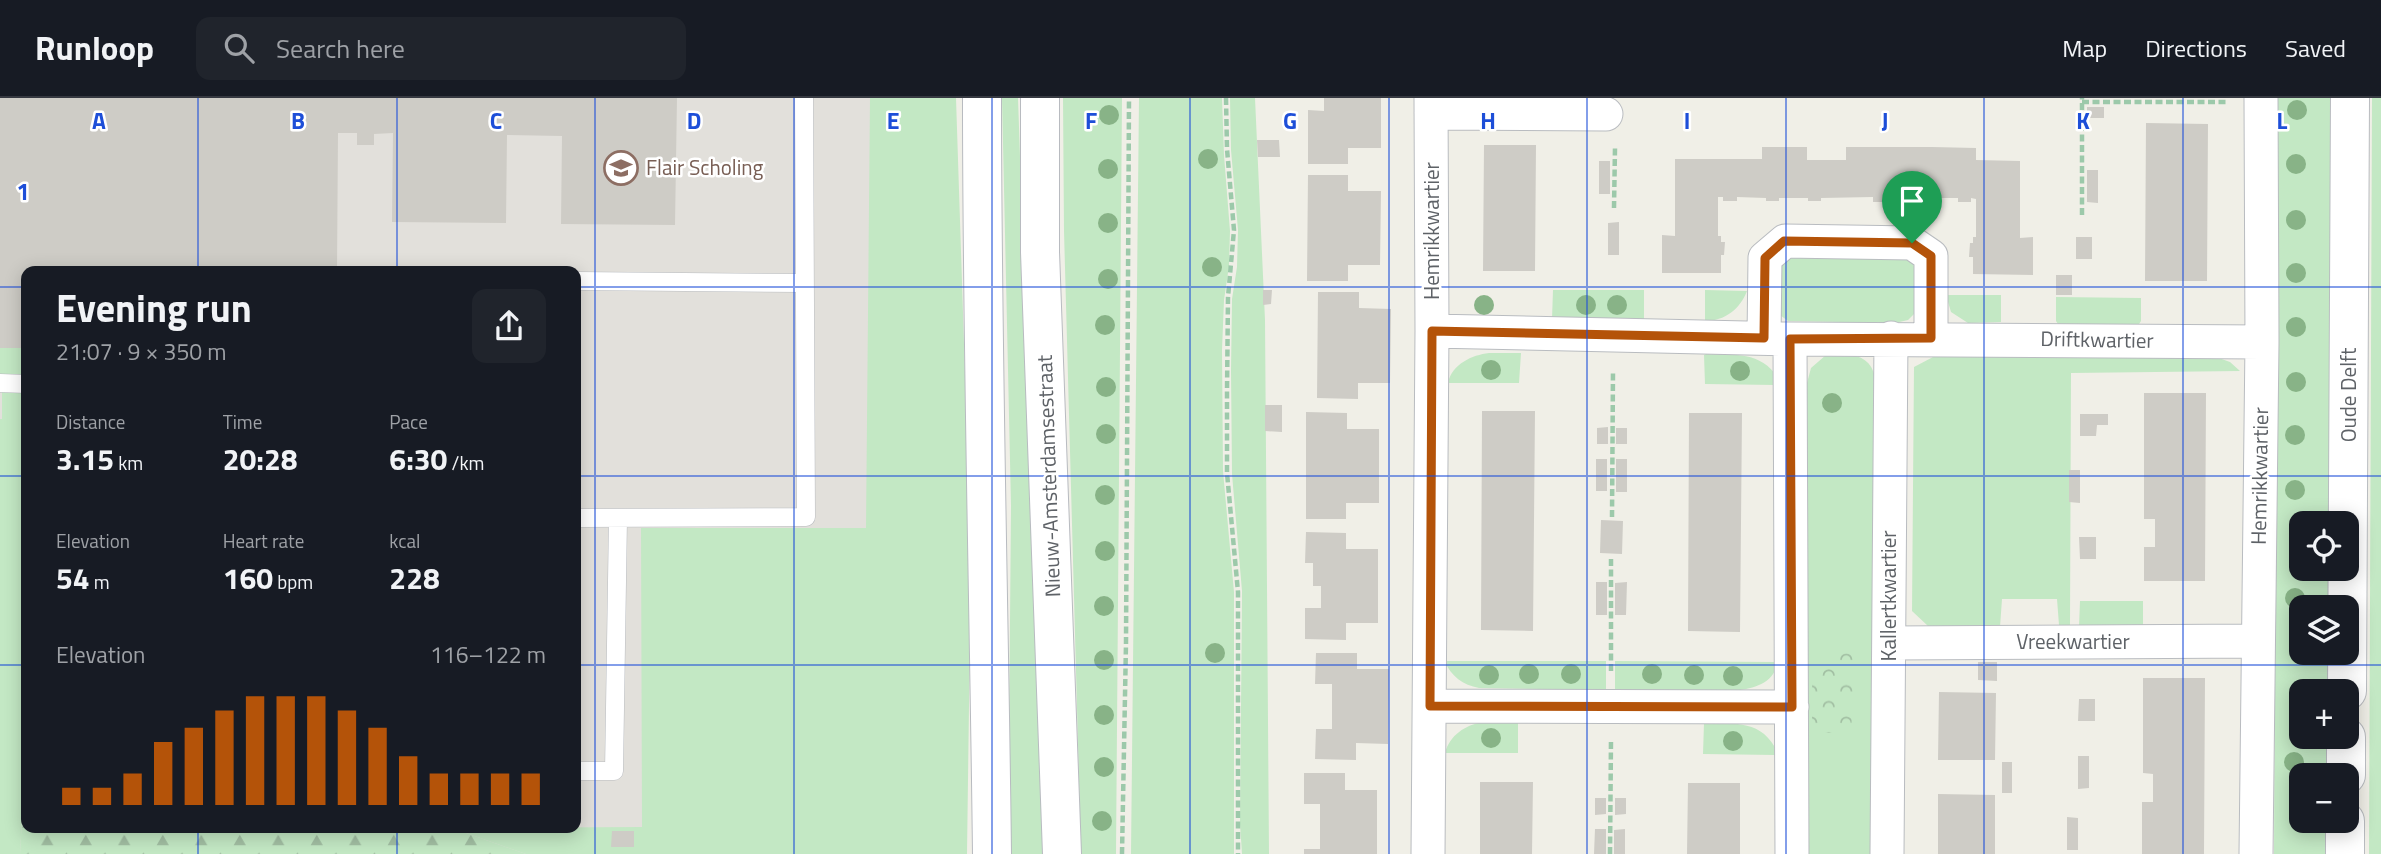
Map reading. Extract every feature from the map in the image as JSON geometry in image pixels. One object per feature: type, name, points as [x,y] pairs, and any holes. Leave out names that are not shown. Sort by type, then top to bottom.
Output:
[{"type":"main road","points":[[982,98],[982,306],[992,854]]},
{"type":"main road","name":"Nieuw-Amsterdamsestraat","points":[[1040,98],[1040,252],[1062,854]]},
{"type":"main road","name":"Oude Delft","points":[[2347,679],[2350,98]]},
{"type":"main road","points":[[2345,833],[2345,854]]},
{"type":"street","name":"Hemrikkwartier","points":[[2256,854],[2262,342],[2261,100]]},
{"type":"street","name":"Hemrikkwartier","points":[[1428,854],[1431,105],[1611,128]]},
{"type":"street","points":[[1792,854],[1792,707],[1777,338],[1765,258],[1784,241],[1912,243],[1931,256],[1931,338]]},
{"type":"street","name":"Driftkwartier","points":[[1432,331],[1777,338],[2262,342]]},
{"type":"street","name":"Kallertkwartier","points":[[1887,854],[1891,338]]},
{"type":"street","name":"Vreekwartier","points":[[1889,643],[2257,640]]},
{"type":"street","points":[[1430,706],[1792,707]]},
{"type":"lane","points":[[581,518],[806,517],[804,98]]},
{"type":"lane","points":[[581,281],[803,283]]},
{"type":"lane","points":[[0,383],[21,384]]},
{"type":"lane","points":[[581,771],[614,771],[618,518]]},
{"type":"path","points":[[1122,854],[1129,98]]},
{"type":"path","points":[[1226,98],[1234,230],[1228,297],[1227,473],[1238,592],[1238,854]]},
{"type":"path","points":[[2081,215],[2082,100],[2261,100]]},
{"type":"path","points":[[1611,128],[1614,208]]},
{"type":"path","points":[[1612,517],[1614,335]]},
{"type":"shaded area","points":[[0,98],[909,98],[925,854],[0,854]]},
{"type":"green space","points":[[870,98],[956,98],[971,558],[967,854],[526,854],[466,833],[581,833],[581,827],[642,827],[641,528],[866,528]]},
{"type":"green space","points":[[1002,98],[1018,98],[1044,854],[1008,854],[1011,506]]},
{"type":"green space","points":[[1063,98],[1122,98],[1116,854],[1081,854],[1064,231]]},
{"type":"green space","points":[[1139,98],[1222,98],[1230,231],[1222,350],[1223,471],[1234,592],[1234,854],[1131,854]]},
{"type":"green space","points":[[1230,98],[1255,98],[1265,320],[1269,854],[1242,854],[1240,824],[1242,591],[1232,474],[1231,371],[1232,299],[1237,267],[1238,230],[1231,150]]},
{"type":"green space","points":[[2277,98],[2331,98],[2329,511],[2289,511],[2289,581],[2328,581],[2328,595],[2289,595],[2289,665],[2328,665],[2328,679],[2289,679],[2289,749],[2328,749],[2327,763],[2289,763],[2289,833],[2327,833],[2327,854],[2274,854]]},
{"type":"green space","points":[[2372,98],[2381,98],[2381,854],[2369,854]]},
{"type":"green space","points":[[1793,257],[1909,259],[1915,267],[1914,314],[1908,320],[1895,323],[1788,321],[1780,315],[1781,264]]},
{"type":"green space","points":[[1553,290],[1644,290],[1644,320],[1552,319]]},
{"type":"green space","points":[[1705,290],[1747,291],[1731,313],[1719,319],[1705,321]]},
{"type":"green space","points":[[1946,295],[2001,295],[2001,322],[1968,323],[1951,312]]},
{"type":"green space","points":[[2056,297],[2141,298],[2141,321],[2139,324],[2058,324]]},
{"type":"green space","points":[[0,348],[21,348],[21,375],[0,374]]},
{"type":"green space","points":[[1489,353],[1521,353],[1519,383],[1448,383],[1458,366],[1476,356]]},
{"type":"green space","points":[[1706,354],[1737,355],[1755,359],[1764,363],[1778,378],[1775,385],[1705,384]]},
{"type":"green space","points":[[1826,355],[1861,358],[1874,373],[1872,854],[1805,854],[1807,383],[1811,368]]},
{"type":"green space","points":[[1935,356],[2216,357],[2230,362],[2240,371],[2071,373],[2070,627],[2059,627],[2057,599],[2002,599],[2000,627],[1928,626],[1912,611],[1914,367]]},
{"type":"green space","points":[[2,392],[21,393],[20,854],[0,854]]},
{"type":"green space","points":[[2080,601],[2143,601],[2143,628],[2079,627]]},
{"type":"green space","points":[[1855,653],[1851,733],[1812,733],[1812,669],[1831,669],[1832,654]]},
{"type":"green space","points":[[1606,661],[1606,690],[1479,688],[1458,679],[1451,672],[1445,662]]},
{"type":"green space","points":[[1615,661],[1777,662],[1769,679],[1746,689],[1615,690]]},
{"type":"green space","points":[[1483,722],[1518,722],[1518,753],[1445,753],[1459,732]]},
{"type":"green space","points":[[1704,723],[1737,724],[1756,729],[1772,742],[1778,753],[1703,754]]},
{"type":"green space","points":[[21,833],[466,833],[526,854],[20,854]]},
{"type":"building","points":[[0,98],[677,98],[675,225],[561,224],[562,136],[507,135],[506,223],[392,222],[393,133],[374,134],[374,145],[357,145],[357,133],[338,133],[337,266],[21,266],[21,348],[0,348]]},
{"type":"building","points":[[1324,98],[1381,98],[1381,148],[1348,148],[1348,164],[1308,164],[1308,110],[1324,111]]},
{"type":"building","points":[[2087,107],[2104,107],[2104,118],[2087,118]]},
{"type":"building","points":[[2146,123],[2208,124],[2207,281],[2145,281]]},
{"type":"building","points":[[1257,140],[1279,140],[1280,157],[1258,157]]},
{"type":"building","points":[[1484,145],[1536,145],[1535,271],[1483,271]]},
{"type":"building","points":[[1762,147],[1807,147],[1807,160],[1846,160],[1846,147],[1976,148],[1976,160],[2020,161],[2020,238],[2033,237],[2033,275],[1973,274],[1973,257],[1969,257],[1970,243],[1973,243],[1973,237],[1976,237],[1976,199],[1971,198],[1971,202],[1958,202],[1958,198],[1929,198],[1929,202],[1915,202],[1915,198],[1887,198],[1886,202],[1873,202],[1873,197],[1821,198],[1821,201],[1779,198],[1779,201],[1766,201],[1766,198],[1737,197],[1737,201],[1723,201],[1723,197],[1718,197],[1718,236],[1721,236],[1721,242],[1725,242],[1724,255],[1721,255],[1721,273],[1662,273],[1662,235],[1675,236],[1675,159],[1762,159]]},
{"type":"building","points":[[1599,161],[1610,161],[1610,194],[1599,194]]},
{"type":"building","points":[[2087,170],[2098,170],[2098,203],[2087,202]]},
{"type":"building","points":[[1308,175],[1348,175],[1348,191],[1381,191],[1380,265],[1348,265],[1348,281],[1307,281]]},
{"type":"building","points":[[1619,222],[1619,255],[1608,255],[1608,223]]},
{"type":"building","points":[[2076,237],[2092,237],[2092,259],[2076,259]]},
{"type":"building","points":[[2056,275],[2072,275],[2072,295],[2056,295]]},
{"type":"building","points":[[1263,290],[1272,290],[1271,304],[1263,305]]},
{"type":"building","points":[[1318,292],[1359,292],[1359,308],[1391,309],[1390,383],[1358,383],[1358,399],[1317,398]]},
{"type":"building","points":[[2144,393],[2206,393],[2205,581],[2144,581],[2144,547],[2155,547],[2155,519],[2144,519]]},
{"type":"building","points":[[1265,405],[1282,405],[1282,432],[1265,431]]},
{"type":"building","points":[[1482,411],[1535,411],[1533,631],[1481,630]]},
{"type":"building","points":[[1306,412],[1347,413],[1347,429],[1379,429],[1379,503],[1346,503],[1346,519],[1306,519]]},
{"type":"building","points":[[1689,413],[1742,413],[1740,632],[1688,631]]},
{"type":"building","points":[[2080,414],[2108,414],[2108,425],[2097,425],[2096,436],[2080,436]]},
{"type":"building","points":[[1608,427],[1608,444],[1597,444],[1597,428]]},
{"type":"building","points":[[1616,428],[1627,428],[1627,444],[1616,444]]},
{"type":"building","points":[[1596,459],[1607,459],[1607,491],[1596,491]]},
{"type":"building","points":[[1616,459],[1627,459],[1627,492],[1616,492]]},
{"type":"building","points":[[2069,470],[2080,470],[2080,503],[2069,502]]},
{"type":"building","points":[[1601,520],[1623,521],[1622,554],[1600,553]]},
{"type":"building","points":[[1306,532],[1346,533],[1346,549],[1378,549],[1378,623],[1346,623],[1346,640],[1305,639],[1305,608],[1321,608],[1321,586],[1313,586],[1313,563],[1305,563]]},
{"type":"building","points":[[2079,537],[2096,537],[2096,559],[2080,559]]},
{"type":"building","points":[[1596,582],[1607,582],[1607,615],[1596,615]]},
{"type":"building","points":[[1627,582],[1626,615],[1615,615],[1615,583]]},
{"type":"building","points":[[1316,653],[1357,653],[1357,669],[1389,669],[1388,744],[1356,743],[1356,760],[1315,759],[1316,729],[1332,729],[1332,684],[1315,684]]},
{"type":"building","points":[[1978,662],[1997,662],[1997,681],[1978,680]]},
{"type":"building","points":[[2143,678],[2205,678],[2204,854],[2142,854],[2142,802],[2153,802],[2153,774],[2143,773]]},
{"type":"building","points":[[1939,692],[1996,693],[1995,760],[1938,760]]},
{"type":"building","points":[[2079,699],[2095,699],[2095,721],[2078,721]]},
{"type":"building","points":[[2078,756],[2089,756],[2089,788],[2078,789]]},
{"type":"building","points":[[2002,762],[2012,762],[2012,793],[2002,793]]},
{"type":"building","points":[[1304,773],[1345,773],[1345,790],[1377,790],[1377,854],[1304,854],[1304,849],[1320,849],[1320,804],[1304,804]]},
{"type":"building","points":[[1480,782],[1533,782],[1532,854],[1480,854]]},
{"type":"building","points":[[1688,783],[1740,783],[1740,854],[1687,854]]},
{"type":"building","points":[[1938,794],[1995,795],[1995,854],[1938,854]]},
{"type":"building","points":[[1595,798],[1606,798],[1606,814],[1595,815]]},
{"type":"building","points":[[1615,798],[1626,798],[1626,814],[1615,815]]},
{"type":"building","points":[[2067,817],[2078,818],[2078,850],[2067,850]]},
{"type":"building","points":[[1595,829],[1606,829],[1606,854],[1594,854]]},
{"type":"building","points":[[1625,829],[1625,854],[1614,854],[1614,830]]},
{"type":"building","points":[[612,831],[634,831],[634,847],[611,847]]},
{"type":"place","name":"Flair Scholing","points":[[621,168]]},
{"type":"route","points":[[1784,241],[1912,243],[1931,256],[1931,338],[1790,339],[1792,707],[1430,706],[1432,331],[1764,338],[1765,258],[1784,241]]}]
